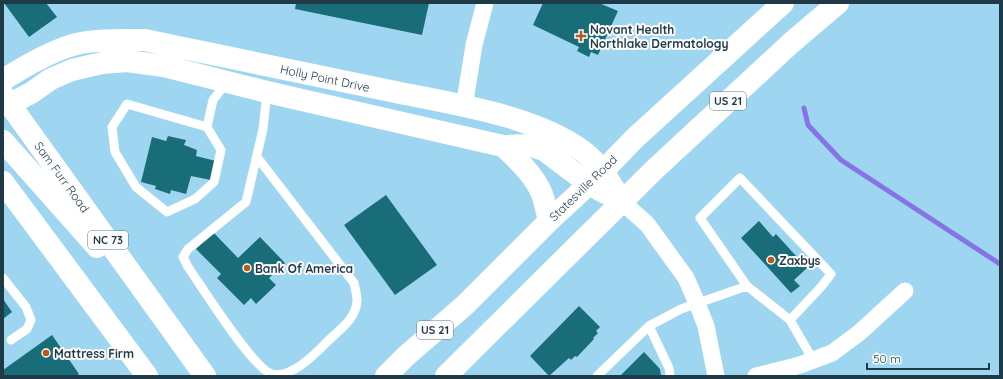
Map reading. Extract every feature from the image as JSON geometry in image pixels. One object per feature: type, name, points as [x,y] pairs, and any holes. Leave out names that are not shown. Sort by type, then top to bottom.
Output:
[{"type":"main road","name":"Statesville Road","points":[[386,376],[406,356],[465,305],[635,138],[783,3]]},
{"type":"main road","name":"US 21","points":[[446,376],[654,170],[791,43],[838,3]]},
{"type":"main road","name":"Holly Point Drive","points":[[3,80],[29,63],[80,43],[110,40],[145,40],[464,107],[531,124],[557,136],[584,152],[596,177]]},
{"type":"main road","name":"Holly Point Drive","points":[[5,100],[30,93],[51,79],[72,70],[102,63],[128,62],[164,66],[267,92],[503,146],[528,145],[544,150],[596,177],[622,202]]},
{"type":"main road","points":[[267,92],[374,102],[440,115],[460,114],[464,107]]},
{"type":"main road","name":"Sam Furr Road","points":[[5,100],[205,376]]},
{"type":"main road","points":[[3,141],[174,333]]},
{"type":"main road","points":[[503,146],[519,160],[537,185],[542,194],[549,221]]},
{"type":"main road","points":[[3,182],[147,376]]},
{"type":"street","points":[[464,107],[474,45],[484,3]]},
{"type":"street","name":"Holly Point Drive","points":[[622,202],[647,224],[686,278],[706,326],[716,376]]},
{"type":"street","points":[[756,376],[762,376],[800,366],[832,353],[859,333],[906,291]]},
{"type":"lane","points":[[206,127],[127,104],[112,127],[115,152],[136,187],[167,212],[195,199],[214,182],[220,150],[206,127],[213,100],[227,82]]},
{"type":"lane","points":[[257,157],[354,283],[357,301],[353,316],[304,365],[284,374],[272,375],[263,369],[250,355],[188,267],[183,257],[188,249],[246,202],[263,129],[267,92]]},
{"type":"lane","points":[[790,320],[831,274],[740,178],[700,218],[747,286],[790,320],[813,360]]},
{"type":"lane","points":[[3,278],[26,307],[31,320],[27,329],[11,340]]},
{"type":"lane","points":[[597,376],[649,326],[680,309],[747,286]]},
{"type":"lane","points":[[649,326],[669,368],[670,376]]},
{"type":"shaded area","points":[[3,3],[1000,3],[1000,376],[3,376]]},
{"type":"building","points":[[4,3],[46,3],[57,17],[29,37]]},
{"type":"building","points":[[296,3],[429,3],[422,35],[295,9]]},
{"type":"building","name":"Novant Health Northlake Dermatology","points":[[543,3],[599,3],[618,11],[598,55],[591,52],[589,57],[577,51],[579,47],[533,25]]},
{"type":"building","points":[[168,136],[186,140],[184,145],[197,150],[196,156],[216,161],[211,180],[191,176],[186,194],[171,190],[170,194],[155,189],[156,186],[141,182],[152,137],[166,141]]},
{"type":"building","points":[[386,195],[437,265],[395,295],[344,225]]},
{"type":"building","points":[[759,221],[773,237],[776,234],[807,268],[794,280],[800,286],[791,293],[741,238]]},
{"type":"building","name":"Bank Of America","points":[[213,232],[238,258],[260,237],[285,263],[269,278],[276,285],[256,304],[251,298],[244,305],[217,278],[221,274],[196,249]]},
{"type":"building","points":[[3,299],[12,312],[3,319]]},
{"type":"building","points":[[579,306],[600,327],[596,331],[598,333],[577,357],[575,356],[571,360],[569,358],[549,376],[530,356]]},
{"type":"building","name":"Mattress Firm","points":[[52,335],[79,374],[77,376],[3,376],[3,370]]},
{"type":"building","points":[[644,352],[660,369],[661,376],[620,376]]},
{"type":"waterway","points":[[804,108],[808,125],[841,160],[1000,264]]},
{"type":"place","name":"Novant Health Northlake Dermatology","points":[[581,36]]},
{"type":"place","name":"Zaxbys","points":[[771,260]]},
{"type":"place","name":"Bank Of America","points":[[247,268]]},
{"type":"place","name":"Mattress Firm","points":[[46,353]]}]
